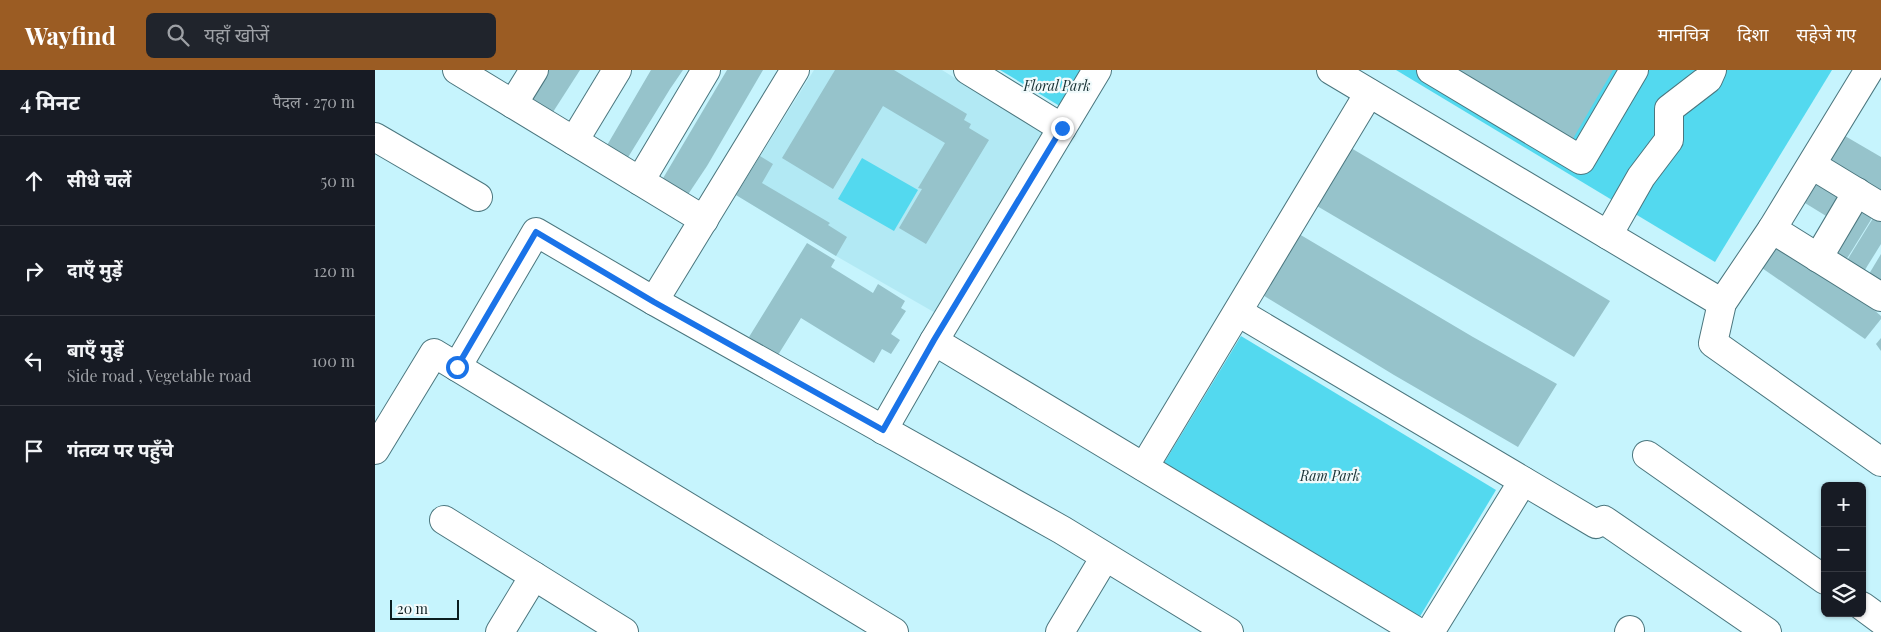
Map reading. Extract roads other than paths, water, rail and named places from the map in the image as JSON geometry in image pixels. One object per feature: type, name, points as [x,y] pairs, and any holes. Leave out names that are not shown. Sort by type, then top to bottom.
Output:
[{"type":"street","points":[[457,70],[704,220]]},
{"type":"street","points":[[513,104],[534,70]]},
{"type":"street","points":[[573,141],[617,70]]},
{"type":"street","points":[[639,181],[706,70]]},
{"type":"street","points":[[654,302],[795,70]]},
{"type":"street","points":[[968,70],[1062,128]]},
{"type":"street","points":[[883,430],[934,340],[1097,70]]},
{"type":"street","points":[[1331,70],[1722,303]]},
{"type":"street","points":[[1431,70],[1581,160],[1634,70]]},
{"type":"street","points":[[1608,234],[1641,177],[1669,140],[1669,108],[1708,79],[1712,70]]},
{"type":"street","points":[[1869,70],[1772,229],[1722,303],[1713,343],[1881,462]]},
{"type":"street","points":[[1144,467],[1369,93]]},
{"type":"street","points":[[375,137],[477,197]]},
{"type":"street","points":[[1812,165],[1881,207]]},
{"type":"street","points":[[1819,258],[1857,192]]},
{"type":"street","points":[[1772,229],[1881,297]]},
{"type":"street","points":[[457,367],[536,232],[654,302],[1062,530],[1229,632]]},
{"type":"street","points":[[1238,312],[1596,524],[1604,520],[1767,632]]},
{"type":"street","points":[[934,340],[1418,632]]},
{"type":"street","points":[[375,450],[434,353],[893,632]]},
{"type":"street","points":[[1647,455],[1821,577]]},
{"type":"street","points":[[1430,632],[1523,481]]},
{"type":"street","points":[[445,520],[624,632]]},
{"type":"street","points":[[1061,632],[1105,557]]},
{"type":"street","points":[[500,632],[533,576]]},
{"type":"street","points":[[1866,609],[1881,620]]},
{"type":"park label","name":"Floral Park","points":[[1057,86]]},
{"type":"park label","name":"Ram Park","points":[[1330,476]]}]
